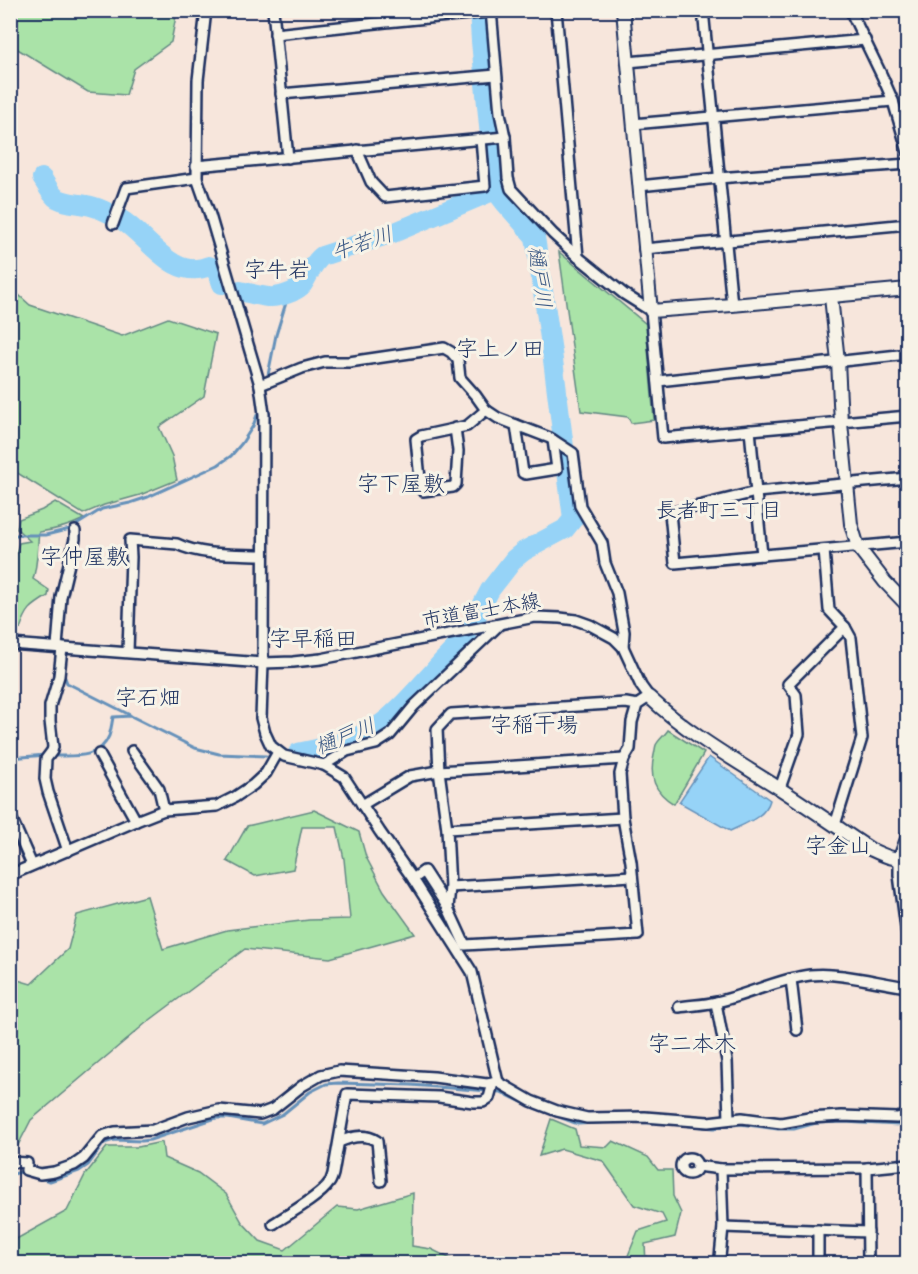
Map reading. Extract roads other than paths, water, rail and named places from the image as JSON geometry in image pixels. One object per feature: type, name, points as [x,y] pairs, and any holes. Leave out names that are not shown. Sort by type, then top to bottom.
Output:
[{"type":"street","points":[[206,10],[198,80],[197,178],[210,214],[261,386],[264,414],[261,718],[265,733],[271,746],[284,756],[324,765],[344,777],[413,879],[472,972],[495,1083],[489,1098],[483,1102],[439,1097],[347,1094],[333,1174],[329,1184],[303,1205],[273,1224]]},
{"type":"street","points":[[273,10],[288,158]]},
{"type":"street","points":[[275,34],[511,10]]},
{"type":"street","points":[[556,10],[578,257]]},
{"type":"street","points":[[623,10],[663,438],[908,416]]},
{"type":"street","points":[[702,10],[732,305]]},
{"type":"street","points":[[850,10],[892,101],[908,152]]},
{"type":"street","points":[[491,12],[500,113],[511,189],[553,234],[624,294],[651,311],[908,289]]},
{"type":"street","points":[[628,62],[865,40]]},
{"type":"street","points":[[281,94],[496,75]]},
{"type":"street","points":[[633,124],[892,101]]},
{"type":"street","points":[[196,166],[505,137]]},
{"type":"street","points":[[357,150],[371,182],[385,197],[486,186],[482,139]]},
{"type":"street","points":[[639,186],[908,164]]},
{"type":"street","points":[[113,225],[126,188],[197,178]]},
{"type":"street","points":[[644,249],[908,224]]},
{"type":"street","points":[[831,297],[851,524],[858,547],[885,582],[908,606]]},
{"type":"street","points":[[261,386],[302,368],[325,362],[359,361],[444,348],[451,352],[458,360],[460,378],[486,410],[498,418],[556,442],[573,453],[580,506],[602,543],[605,563],[617,593],[624,632],[623,647]]},
{"type":"street","points":[[658,381],[908,354]]},
{"type":"street","points":[[455,428],[458,451],[456,484],[453,487],[423,491],[416,439],[421,436],[455,428],[467,426],[486,410]]},
{"type":"street","points":[[516,425],[523,473],[557,469],[556,442]]},
{"type":"street","points":[[750,430],[762,555]]},
{"type":"street","points":[[908,478],[756,492],[670,513],[675,563],[908,542]]},
{"type":"street","points":[[68,850],[45,779],[46,759],[53,747],[50,706],[59,676],[61,597],[75,531]]},
{"type":"street","points":[[128,652],[130,540],[177,544],[212,553],[263,555]]},
{"type":"street","points":[[824,550],[829,610],[845,627],[851,638],[862,738],[835,825]]},
{"type":"street","name":"市道富士本線","points":[[10,644],[263,663],[293,662],[321,659],[535,617],[576,620],[602,630],[623,647],[641,686],[664,712],[870,849],[886,857],[903,860]]},
{"type":"street","points":[[324,765],[346,751],[376,744],[390,735],[414,706],[499,625]]},
{"type":"street","points":[[780,788],[799,734],[796,695],[788,684],[845,627]]},
{"type":"street","points":[[413,879],[424,871],[448,908],[465,945],[638,935],[631,862],[623,818],[620,774],[624,759],[630,749],[632,722],[637,705],[649,697]]},
{"type":"street","points":[[448,908],[450,887],[447,830],[439,771],[437,729],[451,714],[626,703],[637,705]]},
{"type":"street","points":[[132,751],[159,789],[164,810]]},
{"type":"street","points":[[10,875],[164,810],[217,806],[235,798],[266,773],[278,752]]},
{"type":"street","points":[[99,754],[136,820]]},
{"type":"street","points":[[362,805],[410,776],[439,771],[624,759]]},
{"type":"street","points":[[10,815],[32,865]]},
{"type":"street","points":[[447,830],[623,818]]},
{"type":"street","points":[[907,937],[899,875],[908,836]]},
{"type":"street","points":[[450,887],[632,876]]},
{"type":"street","points":[[679,1006],[716,1003],[811,975],[832,975],[908,987]]},
{"type":"street","points":[[791,980],[797,1030]]},
{"type":"street","points":[[716,1003],[727,1061],[729,1119]]},
{"type":"street","points":[[10,1162],[27,1162],[26,1170],[40,1174],[54,1172],[74,1165],[84,1158],[102,1136],[115,1132],[153,1130],[219,1110],[260,1114],[273,1109],[302,1086],[321,1075],[339,1071],[495,1083],[557,1111],[587,1118],[645,1117],[708,1122],[742,1118],[781,1123],[809,1118],[908,1116]]},
{"type":"street","points":[[339,1142],[358,1136],[373,1138],[376,1141],[381,1181]]},
{"type":"street","points":[[697,1166],[721,1169],[867,1168],[908,1164]]},
{"type":"street","points":[[867,1168],[868,1263]]},
{"type":"street","points":[[721,1169],[723,1227],[720,1257],[723,1263]]},
{"type":"street","points":[[723,1227],[868,1232]]},
{"type":"street","points":[[818,1230],[818,1263]]},
{"type":"water","points":[[709,757],[770,800],[764,811],[754,819],[730,831],[679,802]]},
{"type":"waterway","name":"樋戸川","points":[[474,621],[490,590],[514,559],[524,551],[565,529],[573,519],[535,237],[495,190],[479,10]]},
{"type":"waterway","name":"牛若川","points":[[42,178],[58,199],[94,207],[117,217],[161,254],[183,268],[196,269],[209,266],[217,269],[222,284]]},
{"type":"waterway","name":"牛若川","points":[[240,291],[268,297],[287,294],[303,284],[313,265],[322,256],[393,233],[495,190]]},
{"type":"waterway","points":[[268,375],[276,335],[289,293]]},
{"type":"waterway","points":[[10,535],[46,535],[70,529],[102,509],[148,497],[218,465],[231,456],[242,443],[257,415]]},
{"type":"waterway","name":"樋戸川","points":[[298,753],[352,739],[381,724],[466,637]]},
{"type":"waterway","points":[[64,675],[67,683],[130,715]]},
{"type":"waterway","name":"樋戸川","points":[[54,756],[86,755],[99,749],[110,734],[113,717],[131,716],[195,748],[219,754],[266,756]]},
{"type":"waterway","name":"樋戸川","points":[[10,758],[46,755]]},
{"type":"waterway","points":[[32,1176],[50,1181],[79,1171],[88,1165],[104,1143],[114,1140],[150,1140],[216,1118],[262,1124],[283,1114],[310,1092],[326,1084],[338,1083],[411,1085],[501,1092],[578,1124],[659,1123],[714,1128],[740,1124],[794,1129],[816,1123],[899,1125],[908,1122]]},
{"type":"waterway","points":[[10,1179],[13,1174],[21,1172],[25,1174]]},
{"type":"district","name":"字牛岩","points":[[277,269]]},
{"type":"district","name":"字上ノ田","points":[[500,348]]},
{"type":"district","name":"字下屋敷","points":[[401,483]]},
{"type":"district","name":"長者町三丁目","points":[[719,510]]},
{"type":"district","name":"字仲屋敷","points":[[84,556]]},
{"type":"district","name":"字早稲田","points":[[313,638]]},
{"type":"district","name":"字石畑","points":[[148,697]]},
{"type":"district","name":"字稲干場","points":[[534,724]]},
{"type":"district","name":"字金山","points":[[838,845]]},
{"type":"district","name":"字二本木","points":[[692,1043]]}]
